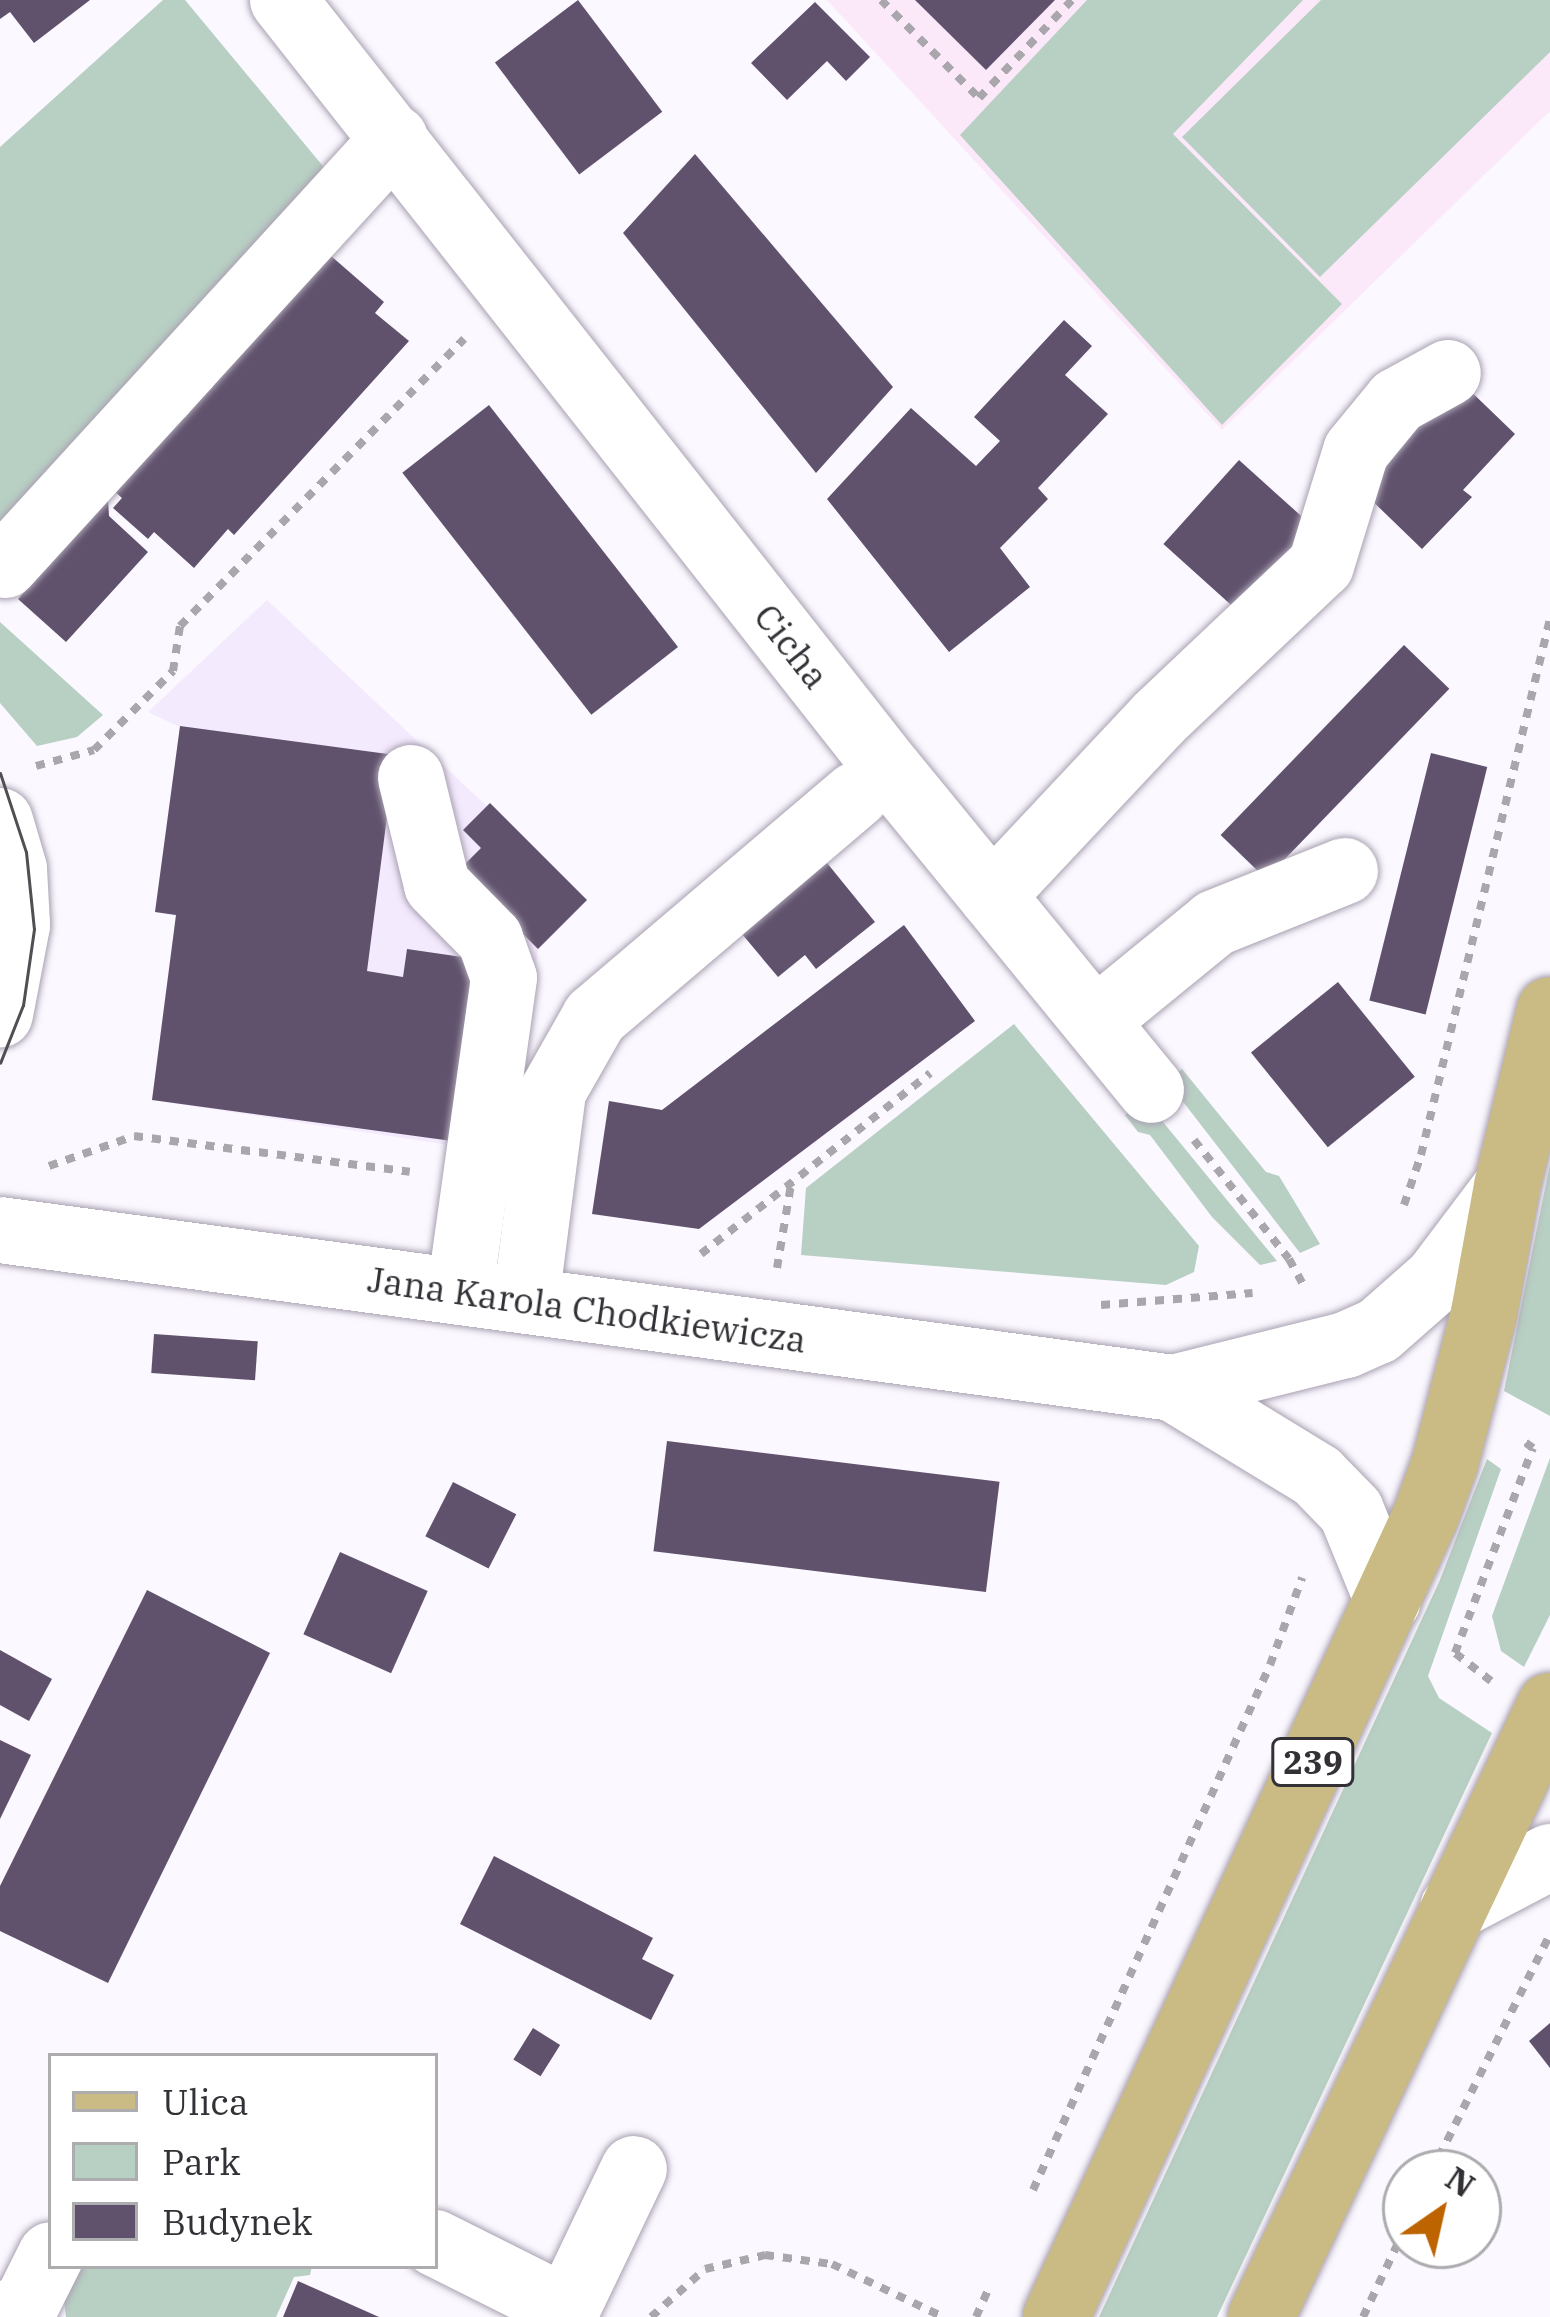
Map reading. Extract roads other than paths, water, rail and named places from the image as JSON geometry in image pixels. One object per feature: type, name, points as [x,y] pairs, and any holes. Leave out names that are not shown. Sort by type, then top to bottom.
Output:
[{"type":"main road","name":"239","points":[[1056,2317],[1388,1601],[1450,1445],[1550,1010]]},
{"type":"main road","points":[[1261,2317],[1546,1713]]},
{"type":"street","name":"Cicha","points":[[283,0],[1151,1090]]},
{"type":"street","points":[[5,565],[394,138]]},
{"type":"street","points":[[992,896],[1159,718],[1307,581],[1333,539],[1356,451],[1397,401],[1448,373]]},
{"type":"street","points":[[411,778],[437,885],[490,939],[503,978],[460,1292]]},
{"type":"street","points":[[0,1015],[17,925],[15,795]]},
{"type":"street","points":[[526,1300],[553,1091],[596,1017],[856,795]]},
{"type":"street","points":[[1095,1021],[1215,923],[1345,871]]},
{"type":"street","name":"Jana Karola Chodkiewicza","points":[[0,1230],[1174,1388],[1346,1345],[1378,1331],[1437,1279],[1507,1186]]},
{"type":"street","name":"Jana Karola Chodkiewicza","points":[[1174,1388],[1317,1476],[1351,1511],[1388,1601]]},
{"type":"street","points":[[1453,1908],[1550,1857]]},
{"type":"street","points":[[438,2245],[565,2313],[634,2169]]},
{"type":"street","points":[[0,2316],[25,2307],[48,2260]]},
{"type":"tram line","points":[[0,773],[26,852],[34,929],[23,1005],[0,1063]]}]
